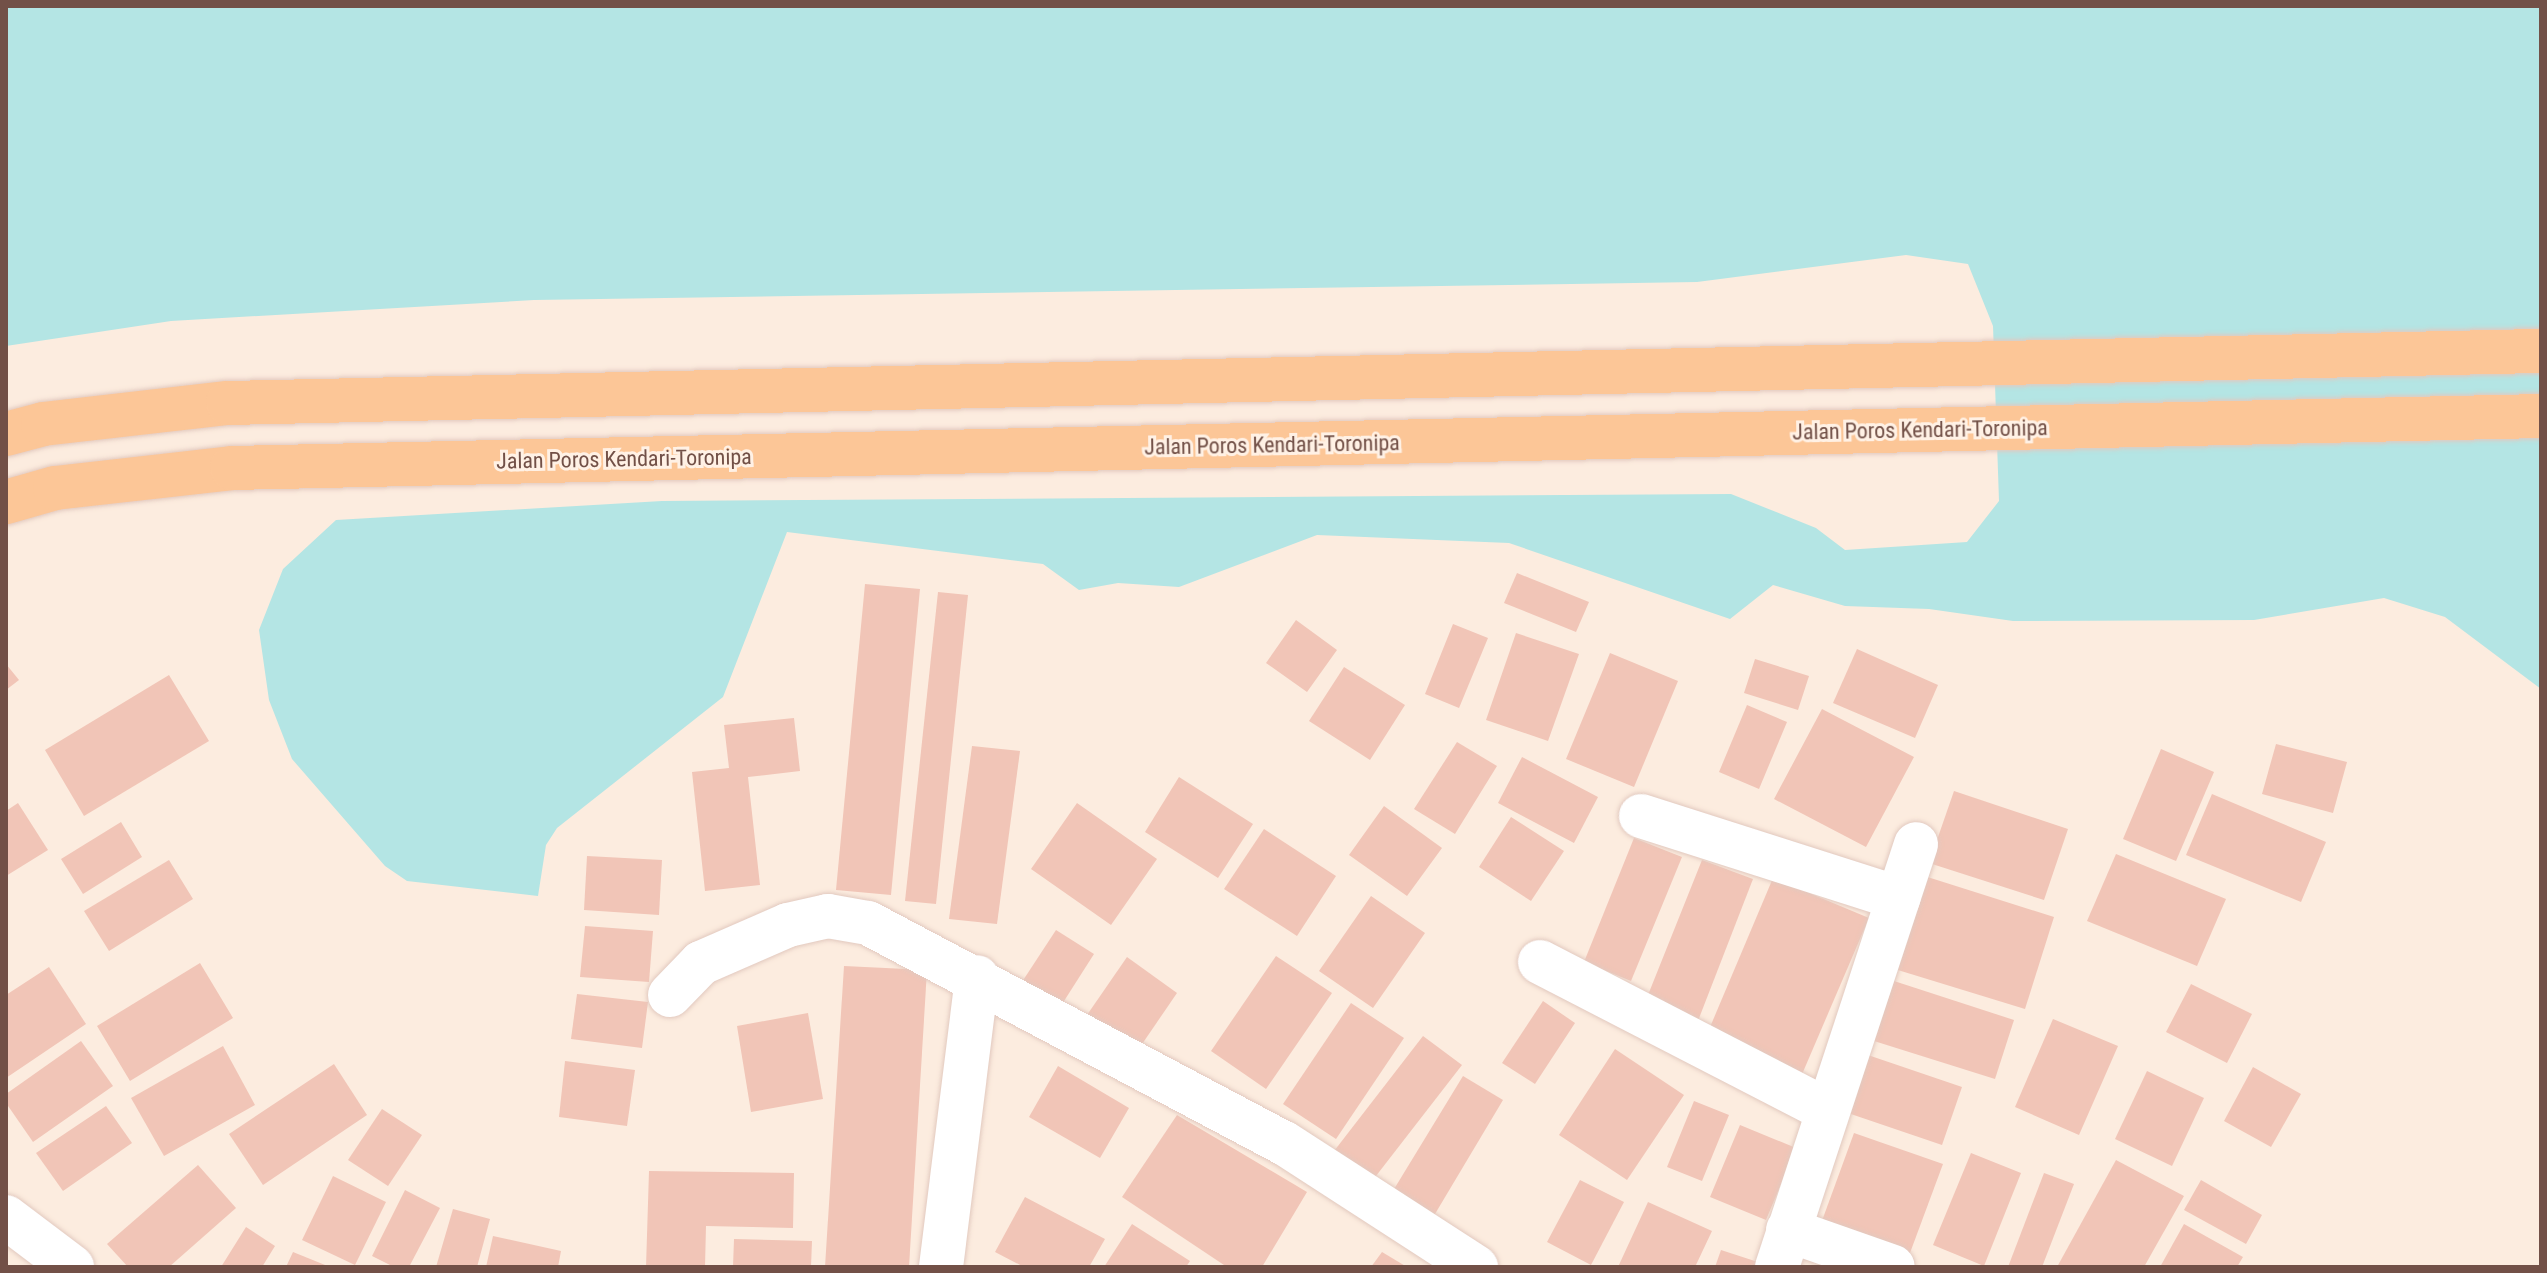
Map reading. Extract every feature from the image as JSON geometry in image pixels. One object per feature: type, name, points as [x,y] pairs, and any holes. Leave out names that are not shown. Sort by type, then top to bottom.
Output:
[{"type":"main road","points":[[6,434],[43,424],[228,403],[2541,351]]},
{"type":"main road","name":"Jalan Poros Kendari-Toronipa","points":[[6,502],[55,488],[232,468],[2541,416]]},
{"type":"street","points":[[1641,816],[1898,898]]},
{"type":"street","points":[[1893,1267],[1782,1249],[1916,844]]},
{"type":"street","points":[[670,995],[683,976],[727,949],[828,916],[897,934],[1284,1143],[1476,1267]]},
{"type":"street","points":[[1540,962],[1827,1110]]},
{"type":"street","points":[[941,1267],[977,977]]},
{"type":"street","points":[[6,1217],[72,1267]]},
{"type":"water","points":[[6,6],[2541,6],[2541,689],[2445,617],[2384,598],[2254,620],[2013,621],[1929,609],[1845,606],[1773,585],[1730,619],[1509,543],[1317,535],[1179,587],[1118,583],[1079,590],[1043,564],[787,532],[723,697],[557,828],[546,845],[538,896],[407,881],[385,866],[292,759],[269,700],[259,630],[283,569],[336,520],[662,501],[1731,494],[1816,528],[1845,550],[1967,542],[1999,501],[1993,326],[1968,264],[1906,255],[1697,282],[534,300],[171,321],[6,346]]},
{"type":"building","points":[[1517,573],[1589,602],[1576,632],[1504,603]]},
{"type":"building","points":[[865,584],[920,589],[891,895],[836,890]]},
{"type":"building","points":[[938,592],[968,595],[936,904],[905,901]]},
{"type":"building","points":[[1296,620],[1337,650],[1307,692],[1266,663]]},
{"type":"building","points":[[1453,624],[1488,638],[1459,708],[1425,694]]},
{"type":"building","points":[[1516,633],[1579,654],[1548,741],[1486,720]]},
{"type":"building","points":[[1857,649],[1938,685],[1915,738],[1833,703]]},
{"type":"building","points":[[1610,653],[1678,681],[1634,787],[1566,759]]},
{"type":"building","points":[[1755,659],[1809,676],[1798,710],[1744,693]]},
{"type":"building","points":[[6,664],[19,680],[6,690]]},
{"type":"building","points":[[1344,667],[1405,705],[1370,760],[1309,721]]},
{"type":"building","points":[[169,675],[209,741],[84,816],[45,750]]},
{"type":"building","points":[[1747,705],[1787,722],[1759,789],[1719,772]]},
{"type":"building","points":[[1822,709],[1914,757],[1866,847],[1774,799]]},
{"type":"building","points":[[794,718],[800,771],[748,777],[760,885],[705,891],[692,772],[729,768],[724,725]]},
{"type":"building","points":[[1457,742],[1497,766],[1455,834],[1414,809]]},
{"type":"building","points":[[2276,744],[2347,762],[2333,813],[2262,794]]},
{"type":"building","points":[[972,746],[1020,751],[997,924],[949,919]]},
{"type":"building","points":[[2161,749],[2214,772],[2176,861],[2123,839]]},
{"type":"building","points":[[1522,757],[1598,797],[1574,843],[1498,803]]},
{"type":"building","points":[[1179,777],[1253,824],[1218,878],[1145,832]]},
{"type":"building","points":[[1954,791],[2068,829],[2044,900],[1929,863]]},
{"type":"building","points":[[2212,794],[2326,842],[2301,902],[2186,855]]},
{"type":"building","points":[[18,803],[48,850],[6,876],[6,811]]},
{"type":"building","points":[[1077,803],[1157,859],[1111,925],[1031,869]]},
{"type":"building","points":[[1384,806],[1442,848],[1407,896],[1349,855]]},
{"type":"building","points":[[1511,817],[1564,851],[1531,901],[1479,867]]},
{"type":"building","points":[[121,822],[142,857],[83,894],[61,859]]},
{"type":"building","points":[[1264,829],[1336,876],[1297,936],[1224,889]]},
{"type":"building","points":[[1634,838],[1682,857],[1631,981],[1584,962]]},
{"type":"building","points":[[2116,854],[2226,899],[2197,966],[2087,921]]},
{"type":"building","points":[[587,856],[662,860],[659,915],[584,910]]},
{"type":"building","points":[[169,860],[193,899],[109,951],[84,911]]},
{"type":"building","points":[[1702,860],[1753,879],[1696,1026],[1644,1005]]},
{"type":"building","points":[[1918,874],[2054,917],[2025,1009],[1888,967]]},
{"type":"building","points":[[1773,878],[1869,918],[1800,1079],[1705,1039]]},
{"type":"building","points":[[1371,896],[1425,933],[1373,1008],[1319,971]]},
{"type":"building","points":[[585,926],[653,931],[649,982],[580,977]]},
{"type":"building","points":[[1056,930],[1094,954],[1057,1012],[1018,988]]},
{"type":"building","points":[[1276,956],[1332,993],[1266,1089],[1211,1051]]},
{"type":"building","points":[[1127,957],[1177,993],[1138,1050],[1087,1015]]},
{"type":"building","points":[[200,963],[233,1018],[130,1081],[97,1026]]},
{"type":"building","points":[[844,966],[927,970],[909,1267],[825,1267]]},
{"type":"building","points":[[49,967],[86,1024],[6,1078],[6,995]]},
{"type":"building","points":[[1894,981],[2014,1020],[1995,1079],[1874,1041]]},
{"type":"building","points":[[2191,984],[2252,1014],[2227,1063],[2166,1032]]},
{"type":"building","points":[[577,994],[648,1002],[642,1048],[571,1039]]},
{"type":"building","points":[[1543,1001],[1575,1023],[1535,1084],[1502,1063]]},
{"type":"building","points":[[1351,1003],[1404,1038],[1336,1139],[1283,1104]]},
{"type":"building","points":[[808,1013],[823,1099],[751,1112],[737,1026]]},
{"type":"building","points":[[2053,1019],[2118,1046],[2079,1135],[2015,1107]]},
{"type":"building","points":[[1423,1036],[1462,1065],[1369,1185],[1331,1155]]},
{"type":"building","points":[[81,1041],[113,1086],[33,1142],[6,1103],[6,1094]]},
{"type":"building","points":[[223,1046],[255,1105],[164,1156],[131,1098]]},
{"type":"building","points":[[1615,1049],[1684,1095],[1627,1180],[1559,1135]]},
{"type":"building","points":[[1862,1053],[1962,1087],[1942,1145],[1842,1111]]},
{"type":"building","points":[[565,1061],[635,1070],[627,1126],[559,1117]]},
{"type":"building","points":[[334,1064],[367,1115],[263,1185],[229,1134]]},
{"type":"building","points":[[1058,1066],[1129,1108],[1100,1158],[1029,1117]]},
{"type":"building","points":[[2253,1067],[2301,1094],[2271,1147],[2224,1121]]},
{"type":"building","points":[[2147,1071],[2204,1098],[2172,1166],[2115,1139]]},
{"type":"building","points":[[1463,1076],[1503,1100],[1429,1224],[1388,1199]]},
{"type":"building","points":[[1694,1101],[1729,1115],[1702,1181],[1667,1167]]},
{"type":"building","points":[[106,1106],[132,1143],[63,1191],[36,1153]]},
{"type":"building","points":[[382,1109],[422,1135],[388,1186],[348,1160]]},
{"type":"building","points":[[1177,1115],[1307,1192],[1262,1267],[1227,1267],[1122,1197]]},
{"type":"building","points":[[1740,1125],[1796,1148],[1766,1220],[1710,1197]]},
{"type":"building","points":[[1854,1133],[1943,1164],[1907,1261],[1819,1229]]},
{"type":"building","points":[[1971,1153],[2021,1173],[1984,1266],[1933,1245]]},
{"type":"building","points":[[2116,1160],[2184,1196],[2144,1267],[2057,1267]]},
{"type":"building","points":[[198,1165],[236,1208],[169,1267],[128,1267],[107,1244]]},
{"type":"building","points":[[649,1171],[794,1173],[793,1228],[706,1226],[705,1267],[646,1267]]},
{"type":"building","points":[[2044,1173],[2074,1184],[2042,1267],[2008,1267]]},
{"type":"building","points":[[333,1176],[386,1202],[355,1265],[302,1240]]},
{"type":"building","points":[[1580,1180],[1624,1202],[1591,1265],[1547,1242]]},
{"type":"building","points":[[2201,1180],[2262,1215],[2246,1244],[2184,1210]]},
{"type":"building","points":[[405,1190],[440,1208],[409,1267],[394,1267],[372,1256]]},
{"type":"building","points":[[1025,1197],[1105,1239],[1089,1267],[1024,1267],[995,1252]]},
{"type":"building","points":[[1648,1202],[1712,1231],[1695,1267],[1618,1267]]},
{"type":"building","points":[[453,1209],[490,1219],[477,1267],[436,1267]]},
{"type":"building","points":[[1132,1224],[1190,1261],[1186,1267],[1104,1267]]},
{"type":"building","points":[[2184,1224],[2243,1257],[2237,1267],[2160,1267]]},
{"type":"building","points":[[246,1227],[275,1246],[262,1267],[221,1267]]},
{"type":"building","points":[[493,1236],[561,1251],[558,1267],[486,1267]]},
{"type":"building","points":[[734,1239],[812,1241],[811,1267],[733,1267]]},
{"type":"building","points":[[1721,1250],[1764,1264],[1763,1267],[1715,1267]]},
{"type":"building","points":[[293,1252],[330,1267],[286,1267]]},
{"type":"building","points":[[1382,1252],[1407,1267],[1371,1267]]}]
